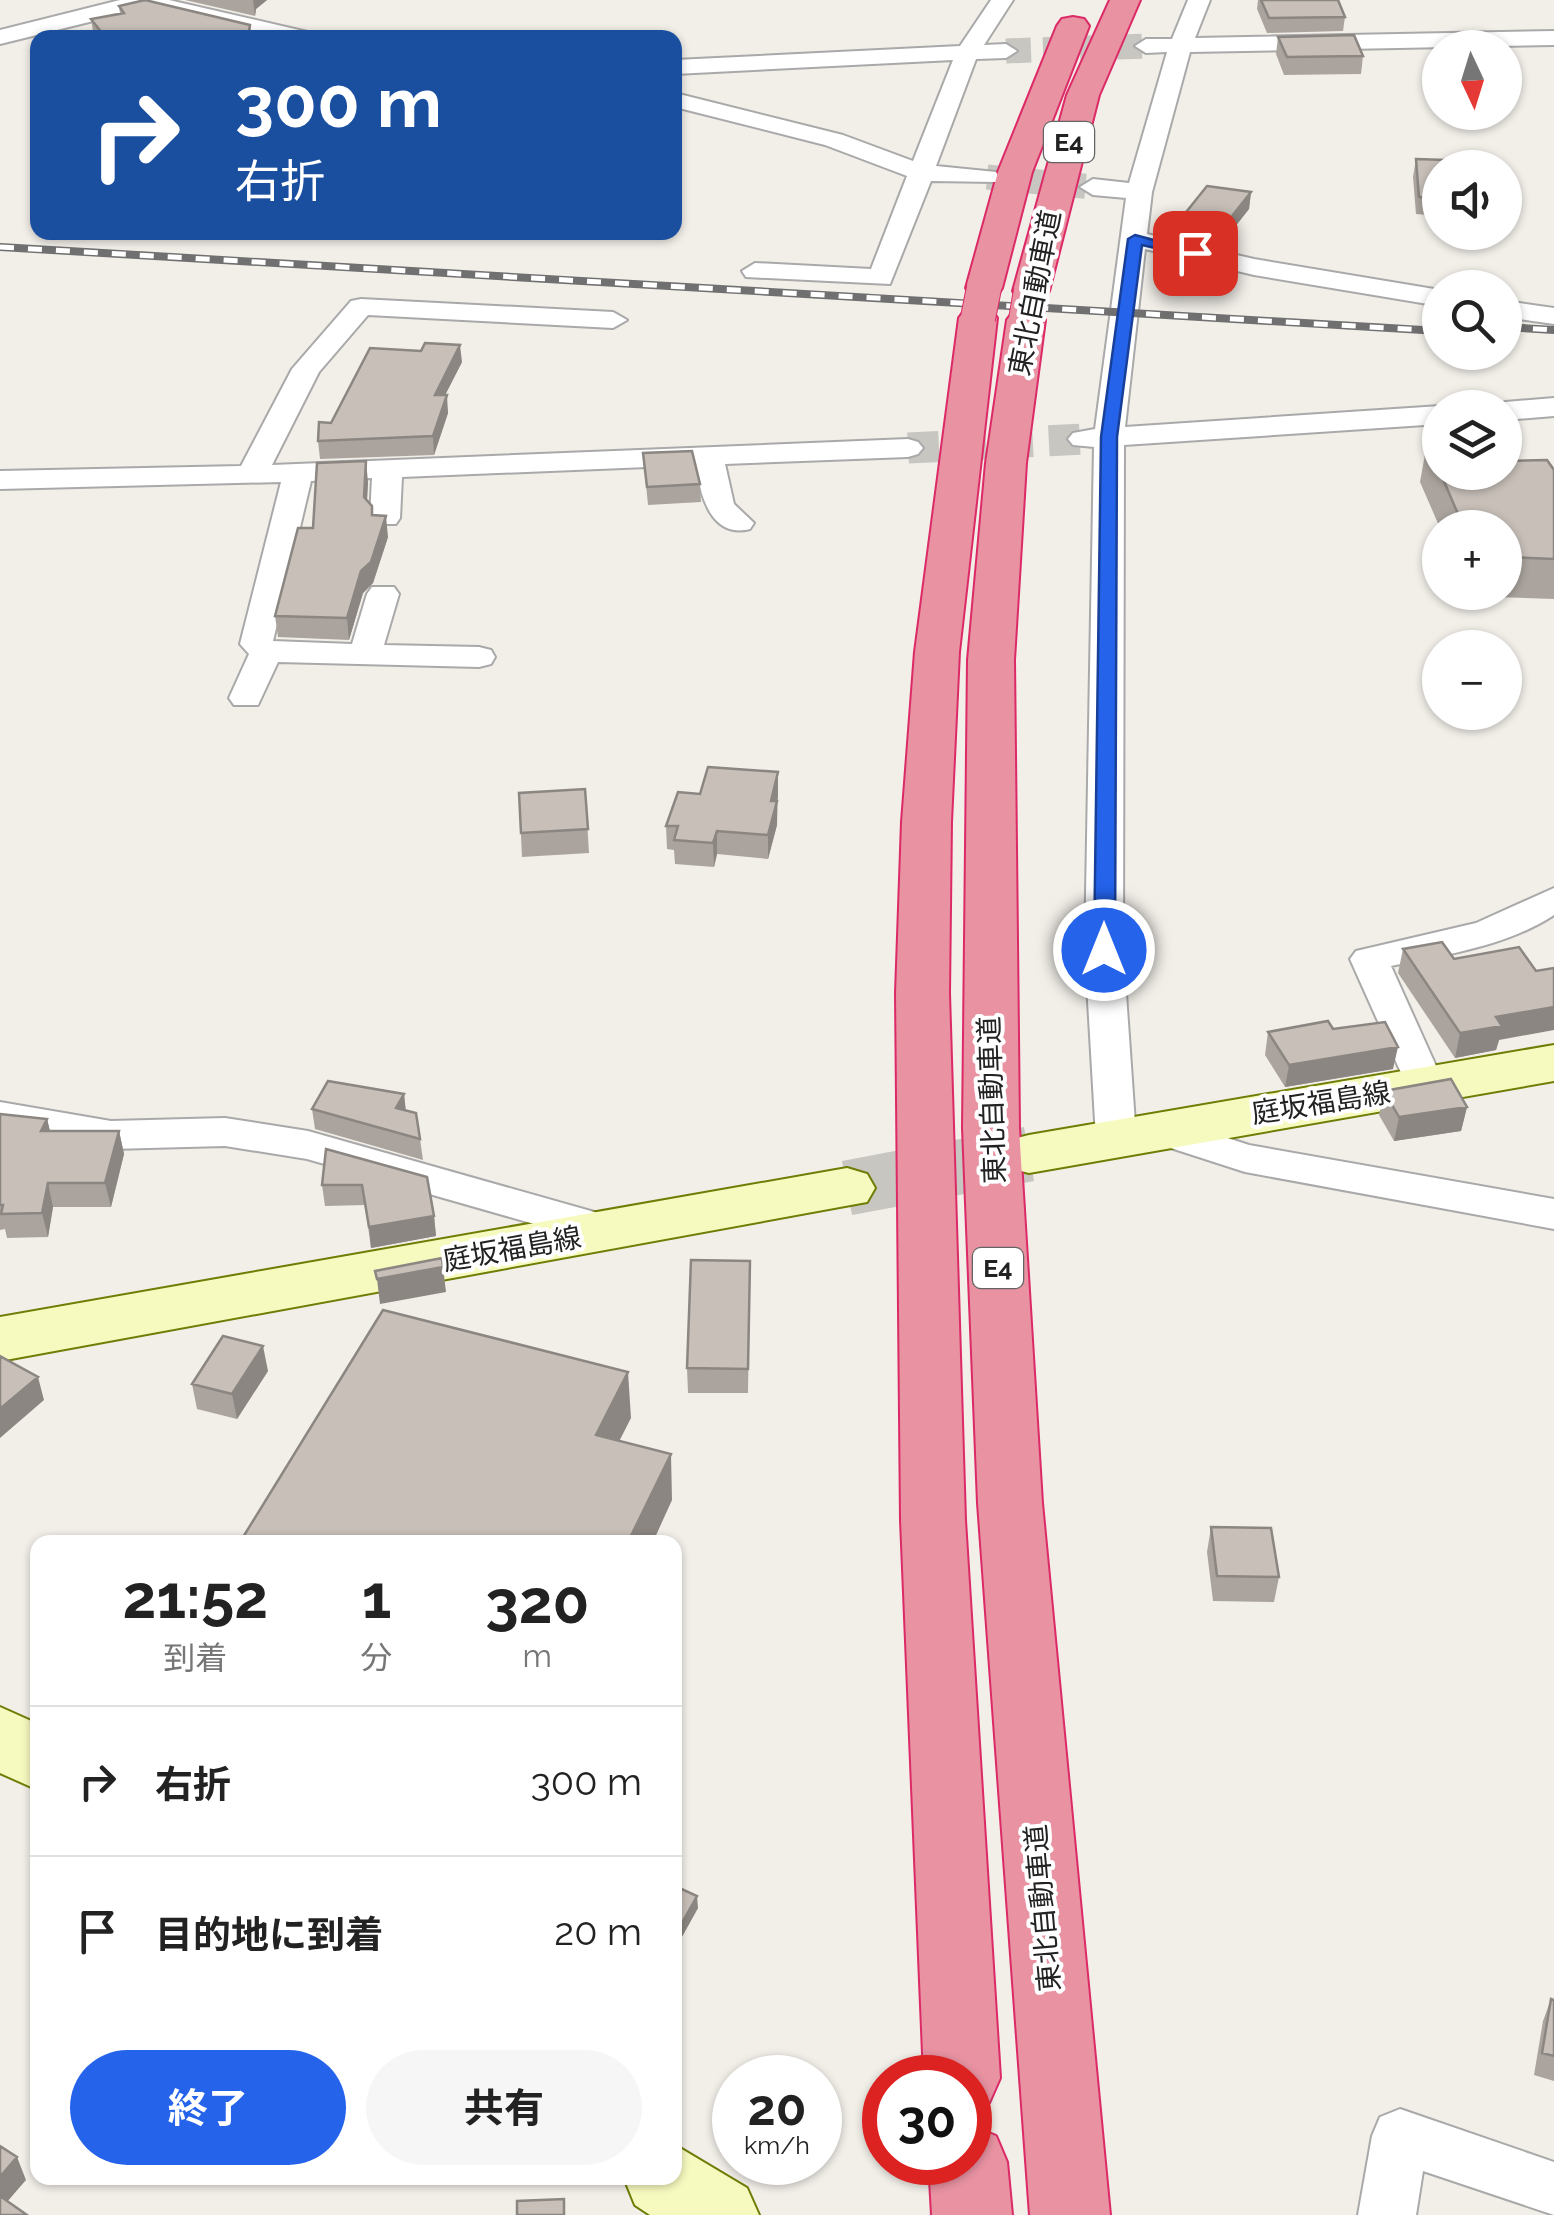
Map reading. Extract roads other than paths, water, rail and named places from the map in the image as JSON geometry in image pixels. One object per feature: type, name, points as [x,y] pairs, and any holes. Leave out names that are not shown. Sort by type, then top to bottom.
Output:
[{"type":"highway","name":"東北自動車道","points":[[1070,2215],[1010,1503],[991,1128],[991,660],[1006,463],[1005,304],[1015,172],[1046,87],[1085,0]]},
{"type":"highway","name":"東北自動車道","points":[[961,2055],[932,1511],[922,1139],[926,885],[937,656],[956,464],[1005,304],[1083,95],[1125,0]]},
{"type":"highway","points":[[970,2185],[972,2215]]},
{"type":"main road","name":"庭坂福島線","points":[[1028,1154],[1554,1063]]},
{"type":"main road","name":"庭坂福島線","points":[[0,1339],[848,1188]]},
{"type":"main road","points":[[0,1736],[30,1755]]},
{"type":"main road","points":[[674,2185],[719,2215]]},
{"type":"street","points":[[754,272],[881,278],[967,53],[1002,0]]},
{"type":"street","points":[[1198,0],[1181,44],[1139,192],[1135,239],[1096,438],[1104,950],[1138,1134],[1245,1158],[1554,1214]]},
{"type":"street","points":[[34,30],[151,6],[266,30]]},
{"type":"street","points":[[0,37],[30,31]]},
{"type":"street","points":[[1146,46],[1554,38]]},
{"type":"street","points":[[682,67],[1006,51]]},
{"type":"street","points":[[682,102],[834,140],[922,172],[987,177]]},
{"type":"street","points":[[1093,187],[1139,192]]},
{"type":"street","points":[[1135,239],[1254,267],[1422,295]]},
{"type":"street","points":[[252,474],[306,368],[361,307],[613,320]]},
{"type":"street","points":[[1522,311],[1554,316]]},
{"type":"street","points":[[1522,409],[1554,407]]},
{"type":"street","points":[[1096,438],[1422,416]]},
{"type":"street","points":[[0,480],[908,448]]},
{"type":"street","points":[[709,456],[717,505],[724,516],[739,523]]},
{"type":"street","points":[[385,518],[388,468]]},
{"type":"street","points":[[298,472],[256,644],[266,652],[480,658]]},
{"type":"street","points":[[365,654],[383,594]]},
{"type":"street","points":[[246,698],[266,652]]},
{"type":"street","points":[[1425,1086],[1369,960],[1503,925],[1534,914],[1554,899]]},
{"type":"street","points":[[0,1115],[111,1135],[225,1132],[308,1144],[610,1231]]},
{"type":"street","points":[[1388,2215],[1400,2136],[1554,2190]]},
{"type":"tunnel","points":[[1006,51],[1146,46]]},
{"type":"tunnel","points":[[987,177],[1093,187]]},
{"type":"tunnel","points":[[908,448],[1083,439]]},
{"type":"tunnel","points":[[847,1188],[1029,1154]]},
{"type":"railway","points":[[0,247],[1422,330]]},
{"type":"railway","points":[[1522,328],[1554,330]]}]
